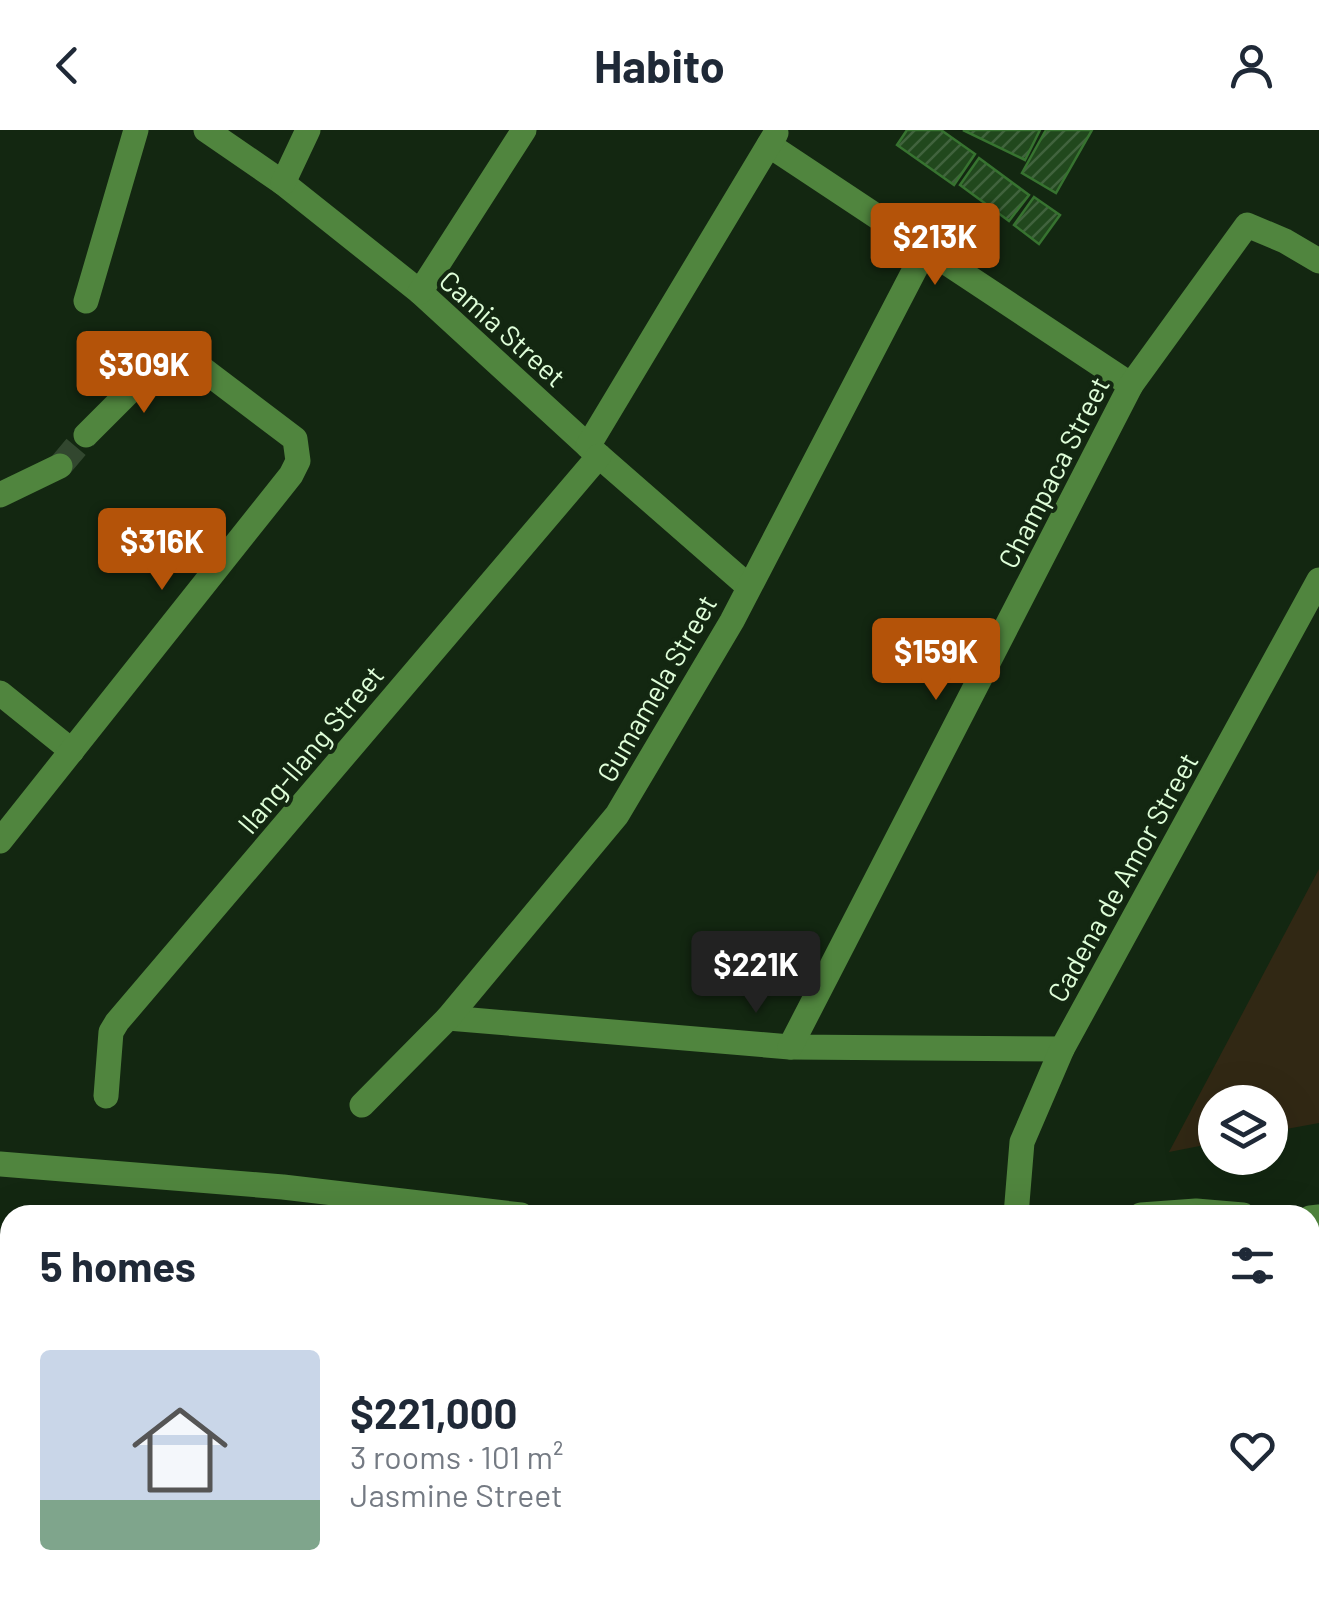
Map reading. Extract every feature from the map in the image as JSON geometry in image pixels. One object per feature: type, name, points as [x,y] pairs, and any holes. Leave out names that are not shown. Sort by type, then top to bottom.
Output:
[{"type":"street","points":[[86,301],[136,130]]},
{"type":"street","name":"Camia Street","points":[[206,130],[283,183],[420,292],[748,586]]},
{"type":"street","points":[[283,183],[308,130]]},
{"type":"street","points":[[420,292],[524,130]]},
{"type":"street","points":[[773,138],[926,248],[1131,385]]},
{"type":"street","name":"Ilang-Ilang Street","points":[[106,1096],[111,1032],[117,1022],[593,451],[773,138]]},
{"type":"street","name":"Champaca Street","points":[[790,1047],[1131,385],[1247,225],[1286,241],[1319,261]]},
{"type":"street","name":"Gumamela Street","points":[[362,1105],[448,1018],[616,815],[732,621],[926,248]]},
{"type":"street","points":[[0,841],[291,475],[298,461],[295,439],[192,361],[173,355],[160,360],[86,435]]},
{"type":"street","points":[[0,495],[60,466]]},
{"type":"street","name":"Cadena de Amor Street","points":[[1017,1205],[1022,1142],[1062,1048],[1319,580]]},
{"type":"street","points":[[0,692],[72,751]]},
{"type":"street","points":[[448,1018],[790,1047],[1062,1048]]},
{"type":"street","points":[[0,1164],[283,1187],[437,1205]]},
{"type":"shaded area","points":[[1319,869],[1319,1123],[1288,1129],[1288,1085],[1205,1085]]},
{"type":"shaded area","points":[[1198,1097],[1198,1146],[1169,1152]]},
{"type":"building","points":[[907,130],[941,130],[975,154],[954,185],[897,145]]},
{"type":"building","points":[[963,130],[1040,130],[1025,160]]},
{"type":"building","points":[[1046,130],[1092,130],[1056,193],[1022,173]]},
{"type":"building","points":[[979,158],[1029,195],[1009,221],[960,185]]},
{"type":"building","points":[[1034,197],[1060,215],[1039,244],[1014,225]]},
{"type":"tunnel","points":[[60,466],[86,435]]}]
